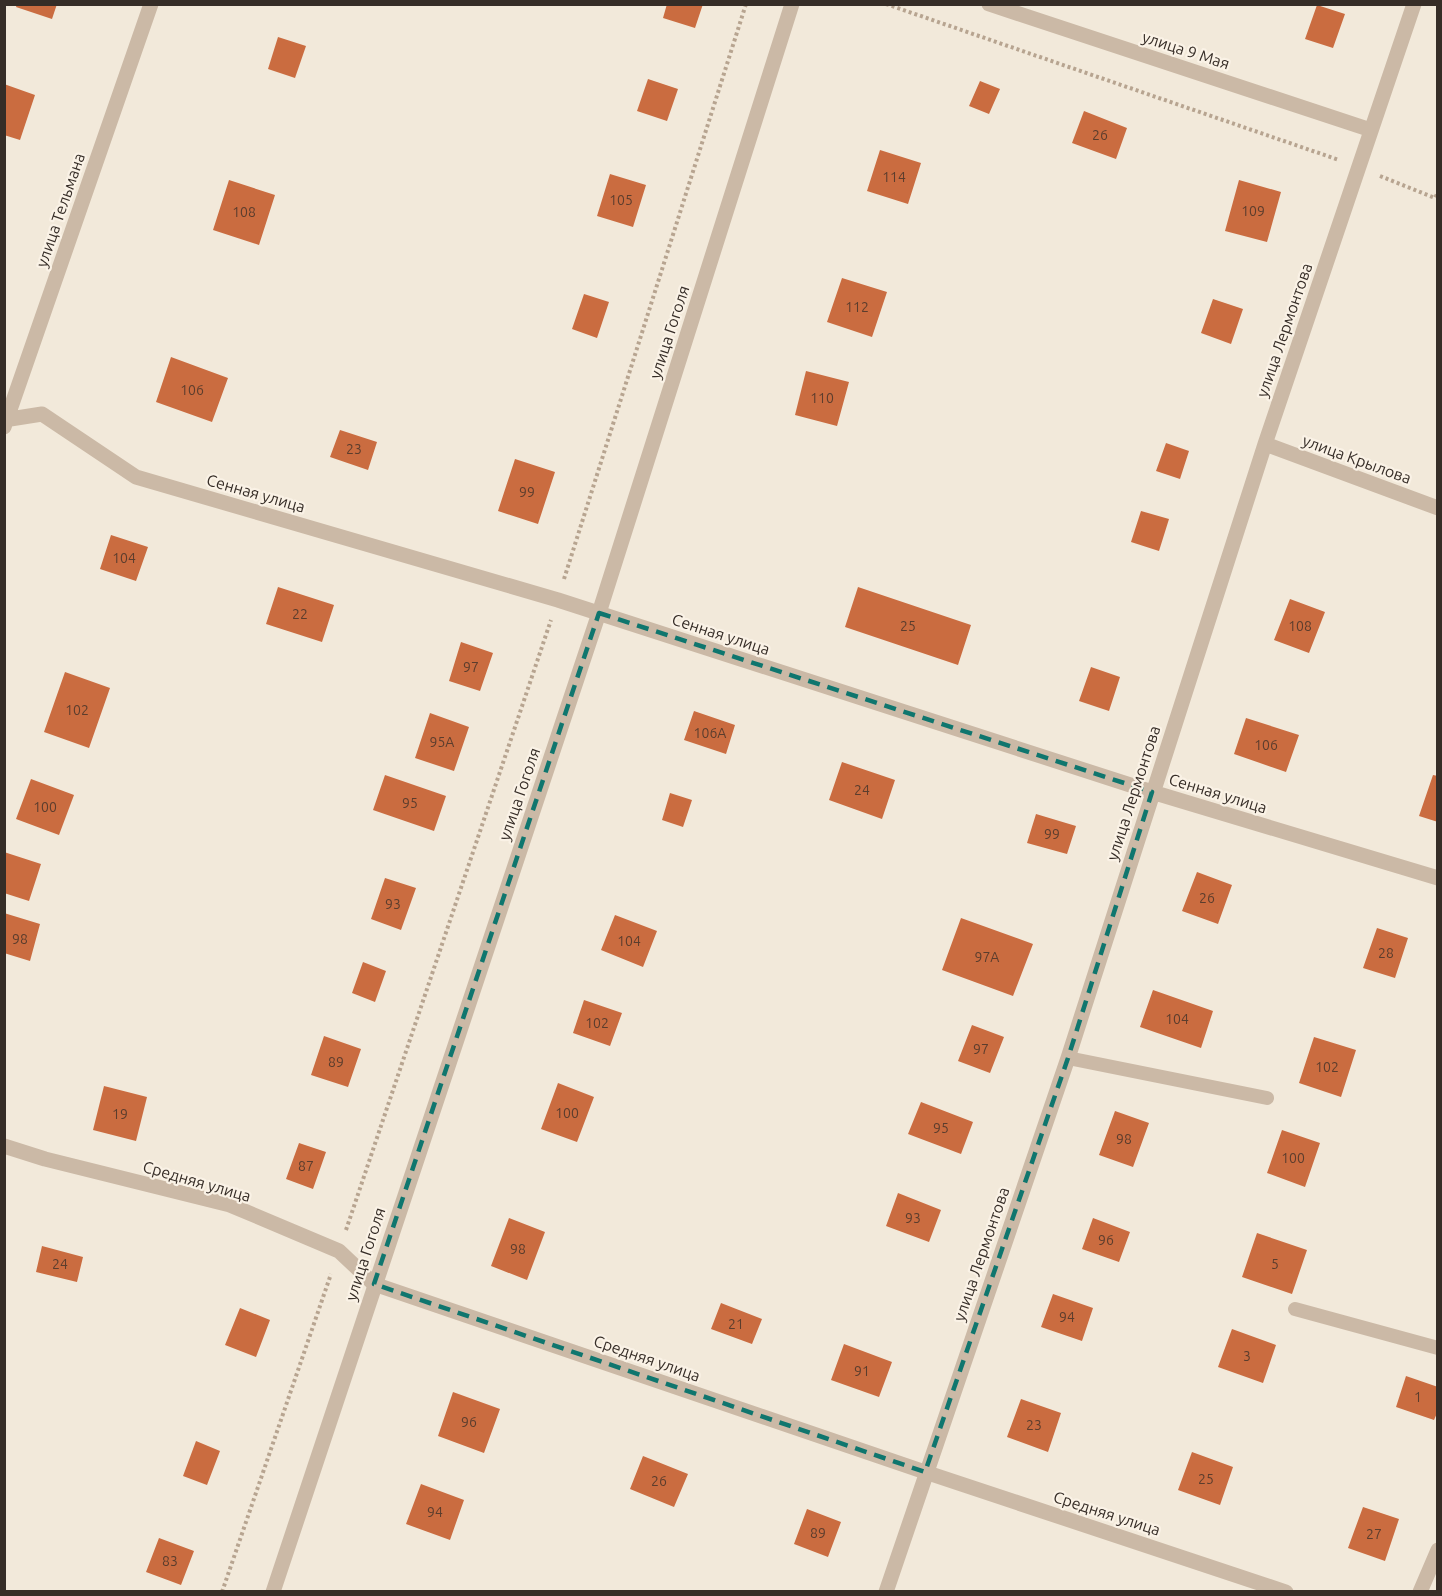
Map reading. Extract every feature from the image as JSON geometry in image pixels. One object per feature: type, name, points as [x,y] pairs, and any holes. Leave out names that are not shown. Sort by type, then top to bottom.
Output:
[{"type":"street","name":"улица Тельмана","points":[[5,423],[151,4]]},
{"type":"street","name":"улица Гоголя","points":[[273,1592],[599,614],[792,4]]},
{"type":"street","name":"улица 9 Мая","points":[[989,4],[1371,130]]},
{"type":"street","name":"улица Лермонтова","points":[[886,1592],[1068,1058],[1265,444],[1414,4]]},
{"type":"street","name":"Сенная улица","points":[[5,423],[42,414],[136,477],[558,600],[1152,792],[1437,878]]},
{"type":"street","name":"улица Крылова","points":[[1265,444],[1437,508]]},
{"type":"street","name":"Средняя улица","points":[[4,1146],[45,1160],[230,1205],[339,1251],[374,1284],[925,1472],[1286,1592]]},
{"type":"street","points":[[1420,1592],[1437,1550]]},
{"type":"lane","points":[[1068,1058],[1267,1098]]},
{"type":"lane","points":[[1295,1309],[1437,1348]]},
{"type":"path","points":[[222,1592],[558,600],[746,4]]},
{"type":"path","points":[[886,4],[1359,167],[1435,198],[1437,192]]},
{"type":"highlighted area","points":[[599,613],[1152,792],[1068,1058],[925,1472],[374,1284]]},
{"type":"building","points":[[17,4],[57,4],[52,19],[16,7]]},
{"type":"building","points":[[667,4],[703,4],[695,28],[663,18]]},
{"type":"building","points":[[1317,5],[1345,14],[1333,48],[1305,39]]},
{"type":"building","points":[[278,37],[306,46],[295,78],[268,69]]},
{"type":"building","points":[[648,79],[678,89],[667,121],[637,111]]},
{"type":"building","points":[[980,81],[1000,89],[989,114],[969,106]]},
{"type":"building","points":[[4,84],[35,95],[20,140],[4,135]]},
{"type":"building","points":[[1084,111],[1127,128],[1116,159],[1072,143]]},
{"type":"building","points":[[880,150],[921,163],[908,204],[867,191]]},
{"type":"building","points":[[610,174],[646,185],[633,227],[597,216]]},
{"type":"building","points":[[229,180],[275,195],[259,245],[213,230]]},
{"type":"building","points":[[1239,180],[1281,192],[1267,242],[1225,231]]},
{"type":"building","points":[[842,278],[887,292],[872,337],[827,322]]},
{"type":"building","points":[[584,294],[609,302],[597,338],[572,329]]},
{"type":"building","points":[[1213,299],[1243,309],[1231,344],[1201,333]]},
{"type":"building","points":[[171,357],[228,378],[212,422],[156,402]]},
{"type":"building","points":[[806,371],[849,382],[837,426],[795,415]]},
{"type":"building","points":[[340,430],[377,442],[368,470],[330,457]]},
{"type":"building","points":[[1166,443],[1189,451],[1180,479],[1156,471]]},
{"type":"building","points":[[515,459],[555,472],[538,524],[498,511]]},
{"type":"building","points":[[1141,511],[1169,519],[1159,551],[1131,542]]},
{"type":"building","points":[[111,535],[148,547],[136,581],[100,569]]},
{"type":"building","points":[[278,587],[334,605],[322,642],[266,624]]},
{"type":"building","points":[[858,587],[971,625],[958,665],[845,627]]},
{"type":"building","points":[[1290,599],[1325,612],[1309,653],[1274,640]]},
{"type":"building","points":[[461,642],[493,653],[480,691],[449,681]]},
{"type":"building","points":[[1091,667],[1120,677],[1109,711],[1079,701]]},
{"type":"building","points":[[65,672],[110,688],[89,748],[44,732]]},
{"type":"building","points":[[694,711],[735,725],[726,754],[684,740]]},
{"type":"building","points":[[430,713],[469,727],[454,771],[415,758]]},
{"type":"building","points":[[1246,718],[1299,735],[1286,772],[1234,754]]},
{"type":"building","points":[[842,762],[895,780],[882,819],[829,800]]},
{"type":"building","points":[[385,775],[446,796],[434,831],[373,810]]},
{"type":"building","points":[[1433,775],[1438,776],[1438,822],[1419,816]]},
{"type":"building","points":[[31,779],[74,795],[59,835],[16,819]]},
{"type":"building","points":[[670,793],[692,800],[683,827],[662,820]]},
{"type":"building","points":[[1036,814],[1076,826],[1067,854],[1027,843]]},
{"type":"building","points":[[4,852],[41,864],[29,901],[4,893]]},
{"type":"building","points":[[1197,872],[1232,885],[1218,924],[1182,911]]},
{"type":"building","points":[[385,878],[416,888],[401,930],[371,919]]},
{"type":"building","points":[[4,913],[40,924],[30,961],[4,953]]},
{"type":"building","points":[[615,915],[657,931],[643,967],[601,950]]},
{"type":"building","points":[[961,918],[1033,944],[1013,996],[942,970]]},
{"type":"building","points":[[1377,928],[1408,938],[1395,978],[1363,968]]},
{"type":"building","points":[[363,962],[386,971],[375,1002],[352,993]]},
{"type":"building","points":[[1153,990],[1213,1011],[1201,1048],[1140,1027]]},
{"type":"building","points":[[584,1000],[622,1013],[610,1046],[573,1033]]},
{"type":"building","points":[[972,1025],[1004,1037],[990,1073],[958,1061]]},
{"type":"building","points":[[324,1036],[361,1049],[348,1087],[311,1075]]},
{"type":"building","points":[[1314,1037],[1356,1050],[1341,1097],[1299,1083]]},
{"type":"building","points":[[558,1083],[594,1097],[577,1142],[541,1129]]},
{"type":"building","points":[[104,1086],[147,1097],[136,1141],[93,1130]]},
{"type":"building","points":[[921,1102],[973,1122],[961,1154],[908,1134]]},
{"type":"building","points":[[1115,1111],[1149,1123],[1133,1167],[1099,1155]]},
{"type":"building","points":[[1282,1130],[1320,1143],[1305,1187],[1267,1173]]},
{"type":"building","points":[[299,1143],[326,1152],[313,1189],[286,1179]]},
{"type":"building","points":[[898,1193],[941,1210],[929,1242],[886,1226]]},
{"type":"building","points":[[509,1218],[545,1232],[527,1280],[491,1266]]},
{"type":"building","points":[[1093,1218],[1130,1232],[1119,1262],[1082,1249]]},
{"type":"building","points":[[1257,1233],[1307,1250],[1292,1294],[1242,1277]]},
{"type":"building","points":[[42,1246],[83,1257],[77,1282],[36,1272]]},
{"type":"building","points":[[1053,1294],[1093,1308],[1082,1341],[1041,1327]]},
{"type":"building","points":[[721,1303],[762,1319],[752,1344],[711,1329]]},
{"type":"building","points":[[240,1308],[270,1320],[256,1357],[225,1345]]},
{"type":"building","points":[[1232,1329],[1276,1345],[1263,1383],[1218,1367]]},
{"type":"building","points":[[844,1344],[892,1362],[879,1397],[831,1380]]},
{"type":"building","points":[[1406,1376],[1438,1387],[1438,1411],[1434,1420],[1396,1407]]},
{"type":"building","points":[[453,1392],[500,1409],[484,1453],[438,1436]]},
{"type":"building","points":[[1021,1399],[1061,1413],[1048,1452],[1007,1437]]},
{"type":"building","points":[[196,1441],[220,1451],[207,1485],[183,1476]]},
{"type":"building","points":[[1192,1452],[1233,1467],[1220,1505],[1178,1490]]},
{"type":"building","points":[[643,1456],[688,1474],[674,1507],[630,1489]]},
{"type":"building","points":[[421,1484],[464,1500],[450,1540],[406,1524]]},
{"type":"building","points":[[1363,1507],[1399,1519],[1385,1561],[1348,1548]]},
{"type":"building","points":[[807,1509],[841,1522],[828,1557],[794,1544]]},
{"type":"building","points":[[159,1538],[194,1551],[181,1585],[146,1572]]}]
